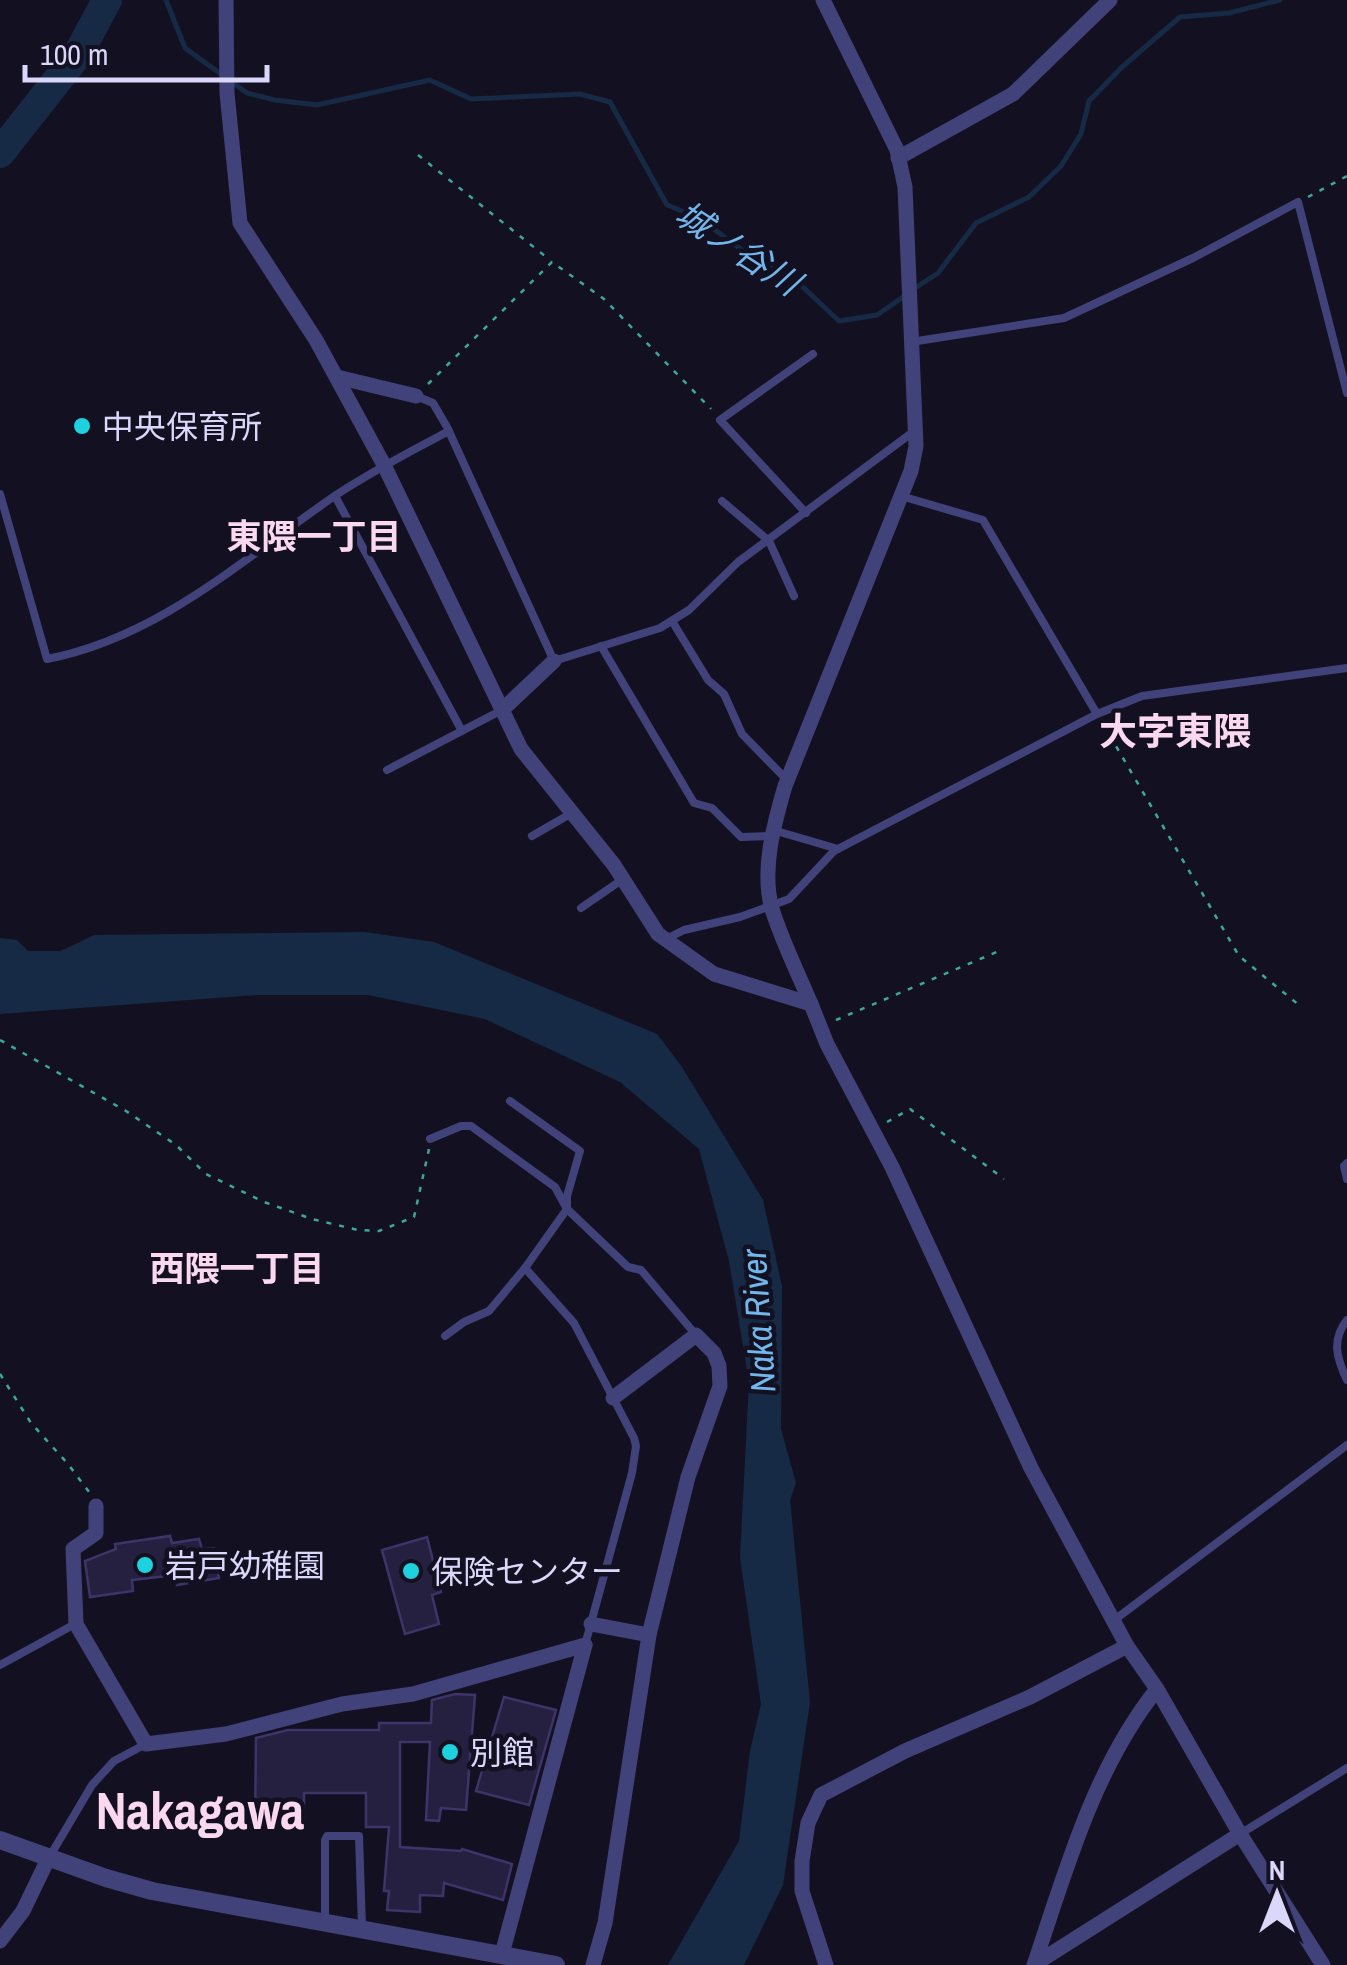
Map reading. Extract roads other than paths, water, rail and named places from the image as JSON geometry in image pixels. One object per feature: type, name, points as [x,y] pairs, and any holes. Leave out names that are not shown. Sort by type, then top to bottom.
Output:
[{"type":"street","points":[[226,0],[227,93],[240,223],[316,340],[384,464],[521,749],[623,879],[658,934],[714,974],[811,1004]]},
{"type":"street","points":[[822,0],[898,158],[904,187],[916,430],[911,471],[787,780],[772,833],[772,907],[821,1027],[1031,1468],[1127,1646],[1157,1689],[1240,1834],[1323,1965]]},
{"type":"street","points":[[898,158],[1013,94],[1110,0]]},
{"type":"street","points":[[337,378],[416,396]]},
{"type":"street","points":[[502,710],[554,661]]},
{"type":"street","points":[[593,1965],[614,1870],[649,1635],[688,1477],[720,1386],[719,1366],[714,1353],[696,1335],[613,1398]]},
{"type":"street","points":[[96,1506],[96,1534],[73,1549],[76,1624],[146,1744],[226,1734],[342,1704],[413,1694],[585,1645]]},
{"type":"street","points":[[591,1624],[649,1635]]},
{"type":"street","points":[[501,1960],[585,1645]]},
{"type":"street","points":[[826,1965],[802,1892],[808,1823],[821,1796],[905,1751],[1030,1697],[1127,1646]]},
{"type":"street","points":[[1034,1964],[1072,1851],[1099,1786],[1136,1715],[1157,1689]]},
{"type":"street","points":[[1034,1964],[1240,1834]]},
{"type":"street","points":[[0,1840],[152,1891],[362,1929],[501,1960],[556,1965]]},
{"type":"street","points":[[0,1941],[23,1911],[49,1858]]},
{"type":"lane","points":[[911,342],[1064,318],[1193,258],[1298,202],[1347,393]]},
{"type":"lane","points":[[806,514],[720,420],[814,354]]},
{"type":"lane","points":[[416,396],[434,403],[449,431],[554,661],[660,628],[689,610],[738,562],[916,430]]},
{"type":"lane","points":[[0,494],[46,658],[79,652],[134,631],[207,589],[384,464],[449,431]]},
{"type":"lane","points":[[335,496],[462,731]]},
{"type":"lane","points":[[901,496],[983,520],[1097,714]]},
{"type":"lane","points":[[722,501],[769,541],[794,596]]},
{"type":"lane","points":[[672,620],[708,680],[724,694],[742,734],[787,780]]},
{"type":"lane","points":[[600,646],[694,803],[712,808],[741,837],[772,833],[838,849]]},
{"type":"lane","points":[[666,939],[789,899],[838,849],[1097,714],[1142,696],[1347,668]]},
{"type":"lane","points":[[388,770],[502,710]]},
{"type":"lane","points":[[532,836],[572,813]]},
{"type":"lane","points":[[581,908],[623,879]]},
{"type":"lane","points":[[445,1336],[489,1311],[567,1209],[580,1151],[510,1101]]},
{"type":"lane","points":[[430,1140],[460,1126],[472,1126],[555,1187],[567,1209],[628,1267],[642,1270],[696,1335]]},
{"type":"lane","points":[[1347,1163],[1347,1179]]},
{"type":"lane","points":[[524,1268],[574,1324],[636,1446],[585,1645]]},
{"type":"lane","points":[[1347,1320],[1339,1330],[1336,1357],[1347,1380]]},
{"type":"lane","points":[[1113,1620],[1347,1444]]},
{"type":"lane","points":[[0,1665],[76,1624]]},
{"type":"lane","points":[[49,1858],[92,1786],[114,1760],[146,1744]]},
{"type":"lane","points":[[1240,1834],[1347,1768]]},
{"type":"lane","points":[[325,1922],[325,1840],[327,1836],[359,1836],[362,1929]]},
{"type":"water","points":[[365,932],[434,942],[657,1034],[682,1067],[763,1200],[782,1286],[781,1429],[796,1483],[790,1500],[810,1702],[783,1885],[744,1965],[668,1965],[739,1841],[750,1751],[761,1704],[740,1557],[749,1382],[729,1261],[699,1149],[620,1082],[485,1019],[368,995],[256,995],[0,1014],[0,938],[17,940],[28,951],[61,951],[94,935]]},
{"type":"waterway","name":"Naka River","points":[[0,153],[78,54],[107,0]]},
{"type":"waterway","name":"城ノ谷川","points":[[166,0],[185,48],[247,93],[275,100],[317,105],[430,80],[471,99],[580,94],[610,102],[667,205],[699,218],[746,253],[789,274],[839,321],[877,315],[906,295]]},
{"type":"waterway","name":"城ノ谷川","points":[[915,288],[938,273],[976,223],[1029,197],[1061,166],[1081,134],[1089,101],[1180,17],[1229,13],[1280,0]]},
{"type":"place","name":"中央保育所","points":[[82,426]]},
{"type":"place","name":"岩戸幼稚園","points":[[145,1565]]},
{"type":"place","name":"保険センター","points":[[411,1571]]},
{"type":"place","name":"別館","points":[[450,1752]]},
{"type":"district","name":"東隈一丁目","points":[[314,536]]},
{"type":"district","name":"大字東隈","points":[[1175,731]]},
{"type":"district","name":"西隈一丁目","points":[[237,1268]]},
{"type":"district","name":"Nakagawa","points":[[200,1810]]}]
